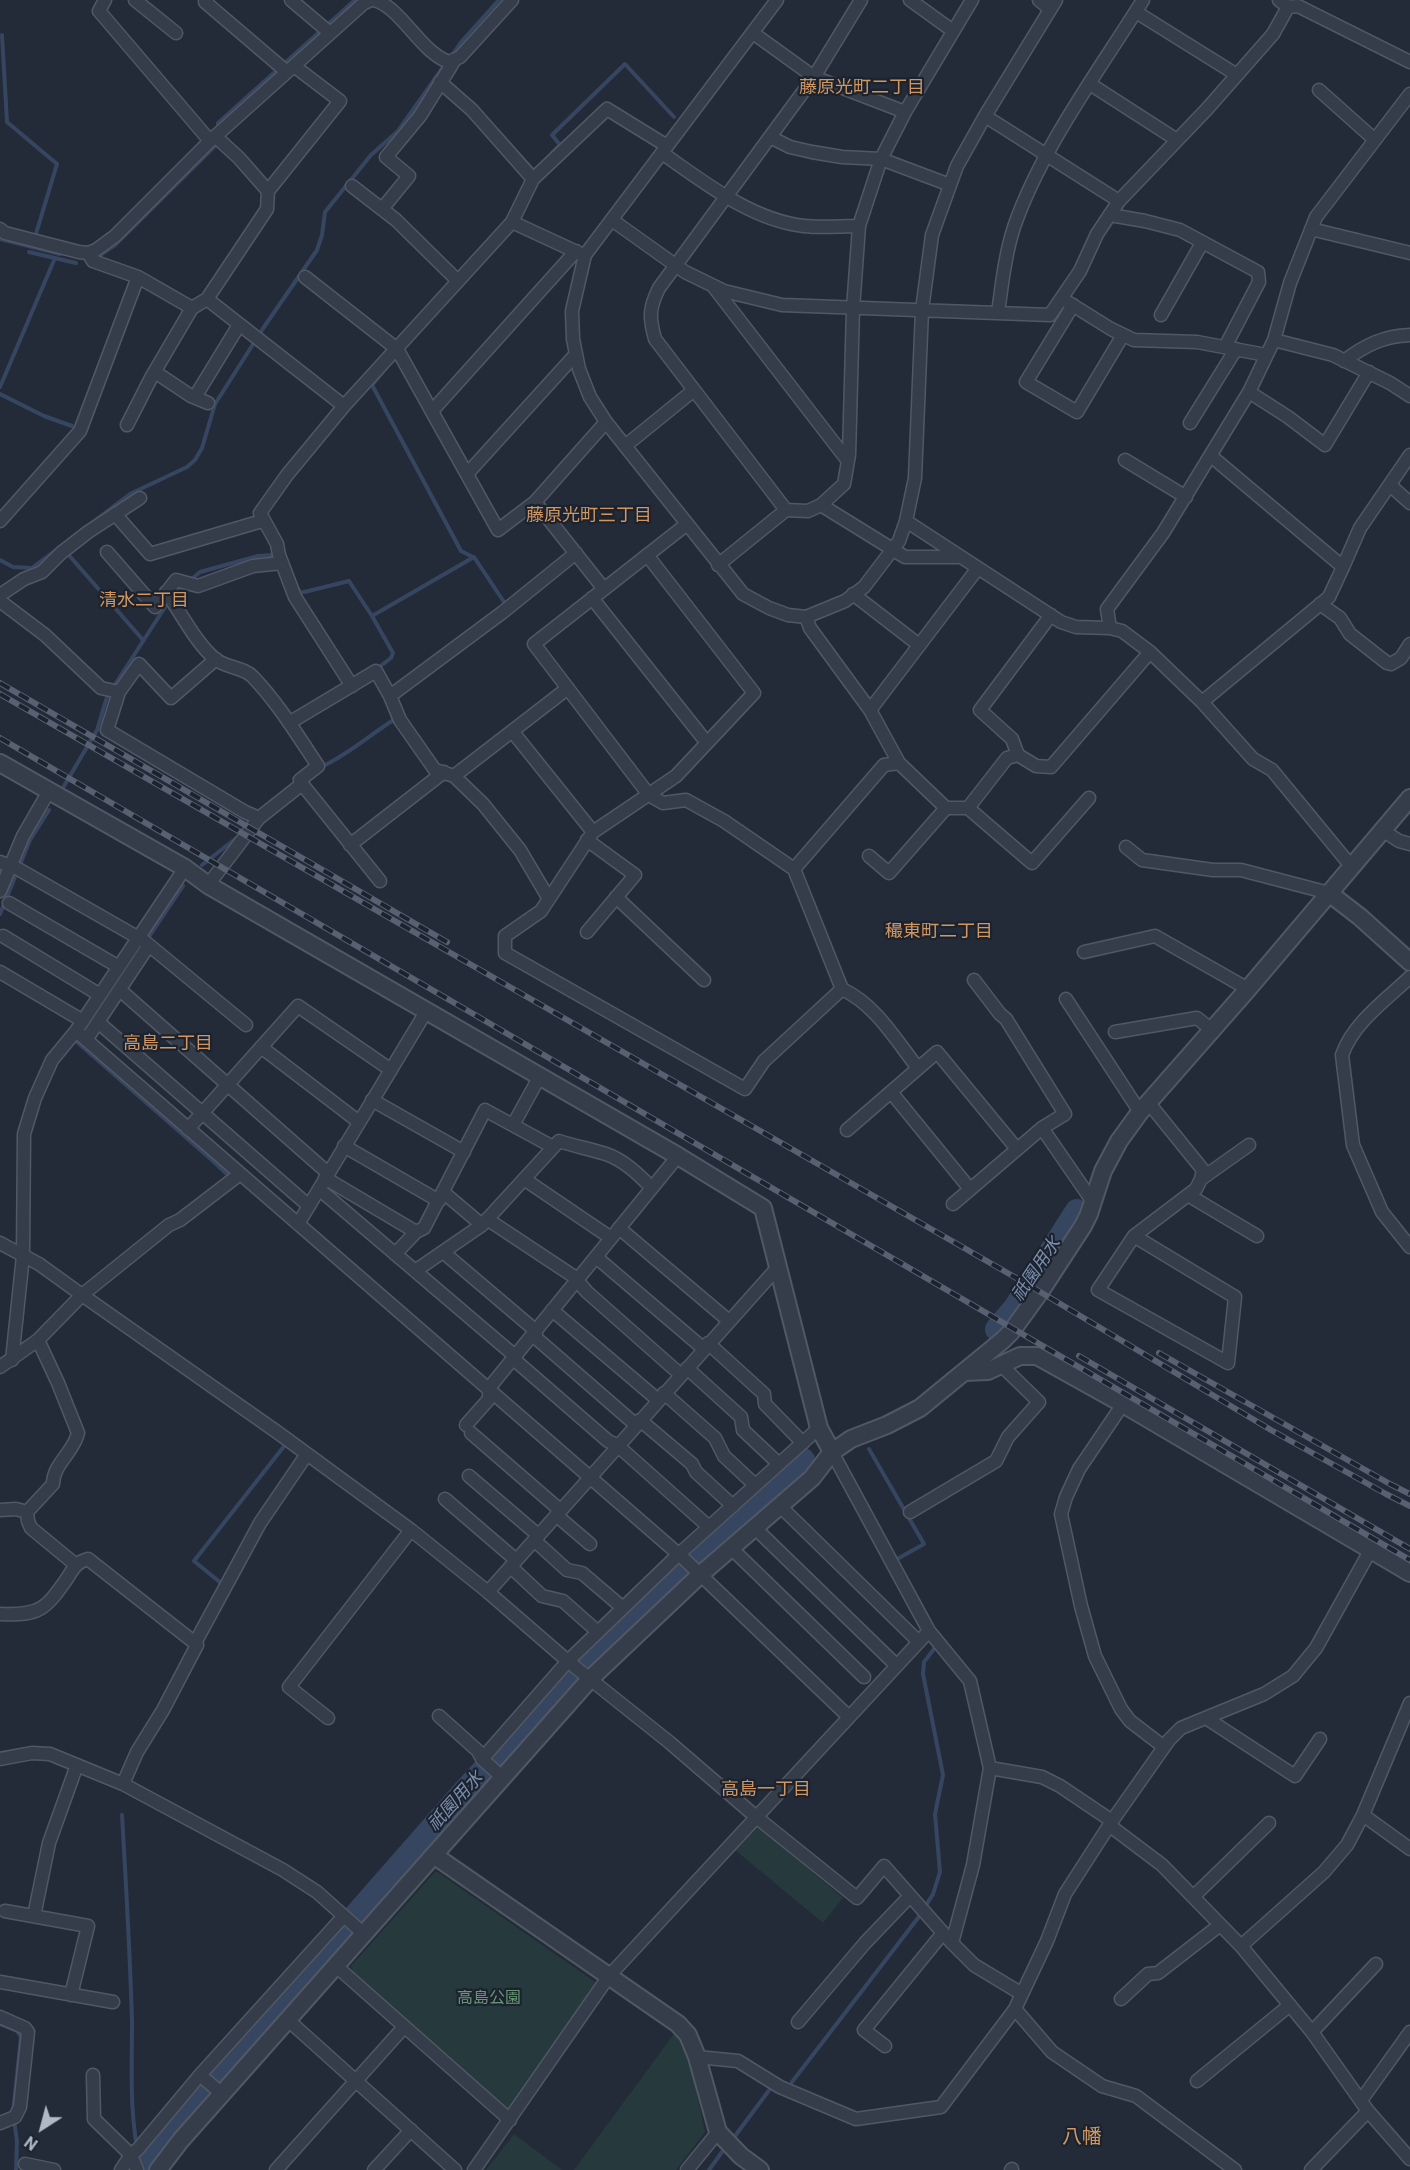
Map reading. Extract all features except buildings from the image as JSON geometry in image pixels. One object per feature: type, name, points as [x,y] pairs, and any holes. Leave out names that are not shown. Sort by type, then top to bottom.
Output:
[{"type":"street","points":[[105,0],[99,11],[213,139],[239,158],[268,191]]},
{"type":"street","points":[[135,0],[176,33]]},
{"type":"street","points":[[128,425],[192,308],[207,299],[267,209],[268,191],[340,101],[286,68],[205,2],[207,0]]},
{"type":"street","points":[[291,0],[326,30]]},
{"type":"street","points":[[2,233],[88,253],[96,250],[115,236],[326,30],[364,3],[372,0],[378,1],[448,61]]},
{"type":"street","points":[[382,209],[409,176],[386,157],[420,116],[442,79],[448,61],[496,19],[512,0]]},
{"type":"street","points":[[432,411],[612,220],[777,0]]},
{"type":"street","points":[[786,510],[655,339],[650,319],[652,302],[659,288],[814,76],[861,0]]},
{"type":"street","points":[[910,0],[953,31]]},
{"type":"street","points":[[718,565],[786,510],[808,511],[821,505],[844,484],[848,461],[853,309],[859,226],[881,159],[905,112],[972,0]]},
{"type":"street","points":[[581,253],[572,312],[576,354],[590,397],[606,422],[743,594],[769,609],[788,615],[806,617],[844,601],[864,587],[899,541],[906,521],[915,478],[922,310],[932,235],[957,166],[1053,4],[1039,0]]},
{"type":"street","points":[[998,313],[1005,261],[1014,228],[1027,195],[1046,155],[1143,0]]},
{"type":"street","points":[[612,220],[676,266],[724,291],[782,305],[1050,315],[1080,271],[1097,234],[1119,201],[1273,34],[1284,3],[1298,6],[1410,62]]},
{"type":"street","points":[[1136,12],[1237,75]]},
{"type":"street","points":[[753,33],[814,76],[905,112]]},
{"type":"street","points":[[442,79],[533,179]]},
{"type":"street","points":[[1090,84],[1177,140]]},
{"type":"street","points":[[1319,90],[1375,140]]},
{"type":"street","points":[[1110,628],[1107,609],[1163,533],[1249,392],[1274,340],[1290,283],[1316,217],[1410,94]]},
{"type":"street","points":[[352,686],[295,597],[277,544],[260,513],[344,406],[512,222],[533,179],[607,109],[726,197],[759,214],[802,226],[859,226]]},
{"type":"street","points":[[985,116],[1119,201]]},
{"type":"street","points":[[770,137],[790,147],[812,152],[842,157],[881,159],[950,185]]},
{"type":"street","points":[[352,186],[396,220],[458,281]]},
{"type":"street","points":[[1110,215],[1145,220],[1180,230],[1258,272],[1260,282],[1231,348],[1190,423]]},
{"type":"street","points":[[512,222],[581,253]]},
{"type":"street","points":[[1311,229],[1410,253]]},
{"type":"street","points":[[1161,315],[1202,243]]},
{"type":"street","points":[[88,253],[93,261],[138,277],[192,308]]},
{"type":"street","points":[[2,516],[80,431],[138,277]]},
{"type":"street","points":[[305,277],[397,349],[498,530],[535,502],[606,422]]},
{"type":"street","points":[[712,285],[848,461]]},
{"type":"street","points":[[1062,298],[1134,340],[1197,342],[1266,355]]},
{"type":"street","points":[[207,299],[344,406]]},
{"type":"street","points":[[1073,305],[1026,382],[1077,412],[1123,335]]},
{"type":"street","points":[[195,397],[239,325]]},
{"type":"street","points":[[1344,361],[1376,341],[1410,335]]},
{"type":"street","points":[[1274,340],[1333,355],[1390,383],[1410,396]]},
{"type":"street","points":[[467,474],[576,354]]},
{"type":"street","points":[[155,372],[208,403]]},
{"type":"street","points":[[1249,392],[1288,417],[1325,445],[1369,372]]},
{"type":"street","points":[[625,446],[694,390]]},
{"type":"street","points":[[1202,702],[1329,597],[1360,528],[1410,455]]},
{"type":"street","points":[[1212,456],[1343,567]]},
{"type":"street","points":[[1125,460],[1186,497]]},
{"type":"street","points":[[1390,485],[1410,503]]},
{"type":"street","points":[[0,596],[24,579],[42,572],[64,551],[140,498]]},
{"type":"street","points":[[535,502],[604,589]]},
{"type":"street","points":[[821,505],[905,556],[961,557]]},
{"type":"street","points":[[115,514],[150,554],[262,520]]},
{"type":"street","points":[[906,521],[1061,622],[1076,627],[1110,628],[1122,631],[1150,652],[1202,702],[1252,759],[1272,770],[1352,866]]},
{"type":"street","points":[[687,524],[534,644],[650,795],[663,803],[686,800],[724,821],[794,868],[842,988],[870,1006],[918,1068]]},
{"type":"street","points":[[107,552],[155,607],[170,596],[176,580],[198,586],[253,566],[282,563]]},
{"type":"street","points":[[390,696],[503,612],[576,553]]},
{"type":"street","points":[[647,555],[754,693],[676,776],[590,836],[541,911],[505,936],[505,953],[745,1089],[764,1061],[842,988]]},
{"type":"street","points":[[870,710],[978,568]]},
{"type":"street","points":[[853,594],[919,645]]},
{"type":"street","points":[[170,596],[195,635],[216,659],[251,674],[289,723],[318,766],[300,780],[302,784],[380,881]]},
{"type":"street","points":[[592,598],[707,743]]},
{"type":"street","points":[[0,601],[45,634],[101,688],[114,691]]},
{"type":"street","points":[[1320,604],[1340,618],[1350,634],[1387,663],[1391,664],[1401,658],[1410,644]]},
{"type":"street","points":[[1051,615],[980,710],[1012,739],[1018,755],[1036,766],[1051,766],[1150,652]]},
{"type":"street","points":[[806,617],[810,628],[870,710],[899,763],[946,808],[968,808],[1032,863],[1089,798]]},
{"type":"street","points":[[216,659],[171,698],[139,664],[114,691],[106,730],[245,812],[260,818]]},
{"type":"street","points":[[289,723],[376,671],[400,720],[435,770],[449,774],[483,804],[520,850],[549,899]]},
{"type":"street","points":[[350,845],[512,731],[568,688]]},
{"type":"street","points":[[512,731],[590,836],[635,875],[587,932]]},
{"type":"street","points":[[968,808],[1007,758],[1018,755]]},
{"type":"street","points":[[0,763],[185,868],[208,885],[678,1156],[763,1208],[819,1428],[929,1630],[970,1681],[990,1768],[973,1865],[947,1938],[864,2030],[885,2046]]},
{"type":"street","points":[[794,868],[884,765],[899,763]]},
{"type":"street","points":[[208,885],[260,818],[302,784]]},
{"type":"street","points":[[0,891],[5,865],[49,790]]},
{"type":"street","points":[[158,2170],[181,2140],[209,2083],[288,2020],[336,1966],[359,1931],[435,1856],[497,1773],[587,1677],[697,1570],[731,1548],[812,1478],[832,1452],[851,1438],[887,1425],[920,1408],[1011,1332],[1083,1226],[1108,1161],[1119,1141],[1144,1107],[1248,989],[1410,798]]},
{"type":"street","points":[[869,856],[889,873],[946,808]]},
{"type":"street","points":[[1382,830],[1410,844]]},
{"type":"street","points":[[1126,847],[1142,860],[1213,870],[1241,870],[1329,893],[1360,917],[1410,962]]},
{"type":"street","points":[[5,865],[18,869],[144,942],[246,1025]]},
{"type":"street","points":[[86,1040],[120,990],[185,868]]},
{"type":"street","points":[[616,897],[704,980]]},
{"type":"street","points":[[9,903],[119,967]]},
{"type":"street","points":[[3,936],[100,994]]},
{"type":"street","points":[[1083,952],[1155,936],[1248,989]]},
{"type":"street","points":[[12,1360],[23,1256],[24,1134],[35,1098],[52,1060],[79,1026],[119,967],[144,942]]},
{"type":"street","points":[[0,972],[79,1026],[86,1040],[697,1570],[849,1717]]},
{"type":"street","points":[[1410,976],[1355,1030],[1342,1055],[1353,1145],[1382,1212],[1410,1247]]},
{"type":"street","points":[[953,1204],[1042,1128],[1065,1114],[1006,1019],[974,980]]},
{"type":"street","points":[[120,990],[327,1176],[416,1232]]},
{"type":"street","points":[[1066,999],[1144,1107],[1203,1170],[1196,1189],[1134,1236],[1098,1290],[1227,1363],[1235,1297],[1134,1236]]},
{"type":"street","points":[[188,1128],[298,1006],[391,1070]]},
{"type":"street","points":[[298,1224],[427,1010]]},
{"type":"street","points":[[1115,1032],[1197,1018],[1212,1030]]},
{"type":"street","points":[[98,1022],[309,1206]]},
{"type":"street","points":[[261,1047],[359,1122]]},
{"type":"street","points":[[846,1130],[937,1052],[1017,1149]]},
{"type":"street","points":[[513,1125],[540,1076]]},
{"type":"street","points":[[891,1092],[970,1189]]},
{"type":"street","points":[[372,1100],[464,1152]]},
{"type":"street","points":[[395,1254],[416,1232],[424,1228],[485,1110],[553,1147]]},
{"type":"street","points":[[1042,1128],[1093,1202]]},
{"type":"street","points":[[415,1271],[484,1222],[559,1141],[607,1154],[633,1170],[652,1188]]},
{"type":"street","points":[[1201,1179],[1249,1145]]},
{"type":"street","points":[[344,1146],[441,1196],[573,1276],[586,1292],[741,1417],[743,1430],[779,1464]]},
{"type":"street","points":[[590,1544],[469,1429],[489,1399],[489,1388],[678,1156]]},
{"type":"street","points":[[0,1367],[38,1340],[82,1295],[170,1225],[240,1174]]},
{"type":"street","points":[[524,1179],[615,1233],[729,1321]]},
{"type":"street","points":[[319,1189],[515,1356],[517,1362],[534,1377],[608,1441],[617,1445],[709,1527]]},
{"type":"street","points":[[1188,1195],[1257,1236]]},
{"type":"street","points":[[0,1243],[82,1295],[411,1530],[489,1592],[587,1677],[857,1898],[884,1866],[947,1938],[974,1965],[1022,1994]]},
{"type":"street","points":[[443,1252],[536,1331],[536,1338],[692,1464],[696,1472],[733,1506]]},
{"type":"street","points":[[596,1257],[764,1394],[765,1404],[803,1443]]},
{"type":"street","points":[[489,1592],[617,1445],[778,1267]]},
{"type":"street","points":[[552,1310],[715,1438],[724,1456],[755,1485]]},
{"type":"street","points":[[38,1340],[78,1433],[76,1440],[53,1474],[52,1484],[27,1512],[28,1521],[37,1534],[76,1565]]},
{"type":"street","points":[[964,1372],[988,1371],[1020,1356],[1037,1356],[1410,1573]]},
{"type":"street","points":[[910,1512],[996,1461],[1008,1437],[1039,1402],[1001,1365]]},
{"type":"street","points":[[1123,1404],[1079,1468],[1061,1514],[1095,1656],[1121,1709],[1130,1721],[1164,1747]]},
{"type":"street","points":[[482,1759],[598,1632],[681,1556],[709,1527],[819,1428]]},
{"type":"street","points":[[123,1784],[137,1752],[163,1710],[197,1645],[195,1643],[260,1523],[307,1454]]},
{"type":"street","points":[[469,1476],[536,1537],[567,1570],[582,1573],[623,1608]]},
{"type":"street","points":[[446,1500],[513,1563],[542,1596],[563,1601],[598,1632]]},
{"type":"street","points":[[780,1506],[919,1642]]},
{"type":"street","points":[[0,1510],[15,1509],[27,1512]]},
{"type":"street","points":[[755,1528],[896,1665]]},
{"type":"street","points":[[328,1718],[289,1687],[411,1530]]},
{"type":"street","points":[[731,1548],[864,1677]]},
{"type":"street","points":[[698,2057],[738,2061],[780,2087],[855,2119],[941,2107],[1015,2009],[1047,1941],[1065,1894],[1164,1747],[1181,1728],[1264,1694],[1293,1676],[1316,1648],[1370,1551]]},
{"type":"street","points":[[0,1614],[21,1615],[33,1613],[41,1608],[56,1594],[79,1561],[88,1559],[195,1643]]},
{"type":"street","points":[[474,2170],[609,1976],[929,1630]]},
{"type":"street","points":[[1240,1946],[1324,1872],[1347,1845],[1363,1815],[1410,1703]]},
{"type":"street","points":[[439,1716],[478,1751],[482,1759],[497,1773]]},
{"type":"street","points":[[1206,1718],[1295,1776],[1320,1739]]},
{"type":"street","points":[[0,1759],[32,1753],[50,1754],[123,1784],[283,1870],[318,1892],[359,1931]]},
{"type":"street","points":[[34,1916],[49,1843],[77,1765]]},
{"type":"street","points":[[990,1768],[1042,1778],[1060,1786],[1162,1864],[1240,1946],[1290,2005],[1362,2099],[1368,2111],[1410,2160]]},
{"type":"street","points":[[1363,1815],[1410,1849]]},
{"type":"street","points":[[1193,1896],[1269,1823]]},
{"type":"street","points":[[435,1856],[678,2024],[688,2035],[698,2057],[718,2132],[741,2156],[760,2170]]},
{"type":"street","points":[[798,2022],[865,1943],[910,1896]]},
{"type":"street","points":[[5,1911],[88,1926],[71,1995]]},
{"type":"street","points":[[121,2170],[209,2083],[344,1918]]},
{"type":"street","points":[[1121,1999],[1148,1974],[1158,1973],[1220,1925]]},
{"type":"street","points":[[1312,2032],[1376,1964]]},
{"type":"street","points":[[336,1966],[510,2120]]},
{"type":"street","points":[[0,1982],[112,2002]]},
{"type":"street","points":[[1197,2081],[1290,2005]]},
{"type":"street","points":[[1015,2009],[1052,2052],[1102,2086],[1136,2096],[1235,2170]]},
{"type":"street","points":[[0,2017],[25,2028],[28,2032],[20,2108],[9,2119]]},
{"type":"street","points":[[288,2020],[455,2170]]},
{"type":"street","points":[[276,2170],[404,2027]]},
{"type":"street","points":[[1362,2099],[1410,2032]]},
{"type":"street","points":[[93,2075],[94,2119],[135,2157]]},
{"type":"street","points":[[1311,2170],[1368,2111]]},
{"type":"street","points":[[375,2170],[411,2130]]},
{"type":"street","points":[[687,2170],[718,2132]]},
{"type":"street","points":[[25,2164],[54,2170]]},
{"type":"green space","points":[[756,1825],[843,1898],[823,1923],[735,1850]]},
{"type":"green space","name":"高島公園","points":[[436,1871],[598,1984],[512,2111],[505,2113],[352,1976],[351,1966]]},
{"type":"green space","points":[[676,2031],[689,2058],[705,2132],[676,2170],[574,2170]]},
{"type":"green space","points":[[514,2134],[562,2170],[486,2170]]},
{"type":"waterway","points":[[218,125],[355,0]]},
{"type":"waterway","points":[[451,57],[462,41],[499,0]]},
{"type":"waterway","points":[[2,35],[7,122],[57,164],[32,247]]},
{"type":"waterway","points":[[0,560],[13,567],[32,568],[130,494],[187,467],[195,460],[202,448],[215,404],[317,250],[322,235],[325,212],[371,155],[398,131],[446,63]]},
{"type":"waterway","points":[[552,153],[560,145],[552,135],[625,64],[674,117]]},
{"type":"waterway","points":[[498,131],[534,171]]},
{"type":"waterway","points":[[100,255],[115,245],[217,144]]},
{"type":"waterway","points":[[0,239],[60,254]]},
{"type":"waterway","points":[[29,252],[76,263]]},
{"type":"waterway","points":[[0,387],[55,258]]},
{"type":"waterway","points":[[382,373],[372,385],[461,551],[473,557]]},
{"type":"waterway","points":[[0,394],[44,416],[72,426]]},
{"type":"waterway","points":[[67,553],[143,640]]},
{"type":"waterway","points":[[64,786],[97,730],[107,697],[167,604],[181,588],[200,572],[258,556],[272,555]]},
{"type":"waterway","points":[[298,589],[300,593],[349,581],[372,616],[474,557],[506,605]]},
{"type":"waterway","points":[[372,616],[393,653],[391,658],[378,668]]},
{"type":"waterway","points":[[323,766],[351,750],[395,719]]},
{"type":"waterway","points":[[0,914],[30,840],[49,810]]},
{"type":"waterway","points":[[202,865],[239,836]]},
{"type":"waterway","points":[[146,941],[183,886]]},
{"type":"waterway","points":[[79,1040],[77,1042],[213,1161],[229,1178]]},
{"type":"waterway","name":"祇園用水","points":[[997,1329],[1015,1308],[1077,1211]]},
{"type":"waterway","points":[[221,1583],[194,1561],[285,1445]]},
{"type":"waterway","points":[[869,1449],[924,1544],[899,1558]]},
{"type":"waterway","name":"祇園用水","points":[[135,2170],[264,2017],[582,1662],[695,1556],[803,1460]]},
{"type":"waterway","points":[[925,1907],[933,1894],[940,1872],[935,1814],[943,1775],[923,1674],[924,1662],[934,1649]]},
{"type":"waterway","points":[[122,1815],[132,2021],[133,2110],[140,2162]]},
{"type":"waterway","points":[[792,2082],[921,1914]]},
{"type":"waterway","points":[[0,2024],[17,2031],[21,2037],[13,2113]]},
{"type":"waterway","points":[[735,2136],[770,2089]]},
{"type":"waterway","points":[[14,2120],[17,2141],[16,2170]]},
{"type":"waterway","points":[[709,2170],[722,2152]]},
{"type":"railway","points":[[0,683],[447,942]]},
{"type":"railway","points":[[0,694],[1032,1287],[1271,1430],[1410,1506]]},
{"type":"railway","points":[[0,738],[1410,1560]]},
{"type":"railway","points":[[1159,1353],[1410,1494]]},
{"type":"railway","points":[[1079,1356],[1410,1549]]},
{"type":"district","name":"藤原光町二丁目","points":[[862,88]]},
{"type":"district","name":"藤原光町三丁目","points":[[589,516]]},
{"type":"district","name":"清水二丁目","points":[[144,601]]},
{"type":"district","name":"穝東町二丁目","points":[[939,932]]},
{"type":"district","name":"高島二丁目","points":[[168,1044]]},
{"type":"district","name":"高島一丁目","points":[[766,1790]]},
{"type":"district","name":"八幡","points":[[1082,2138]]}]
